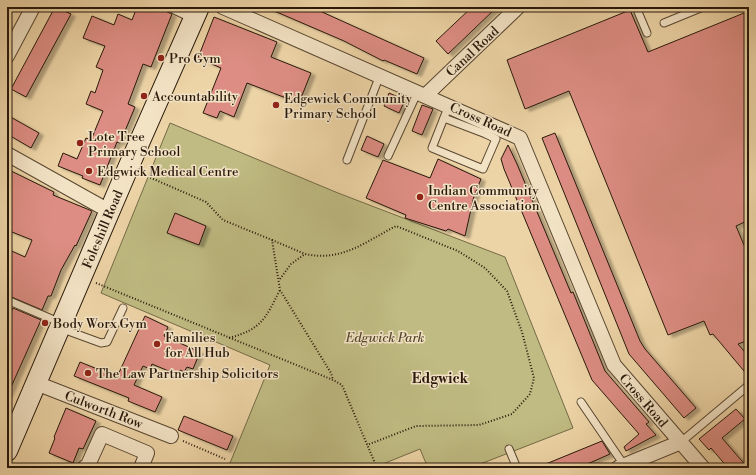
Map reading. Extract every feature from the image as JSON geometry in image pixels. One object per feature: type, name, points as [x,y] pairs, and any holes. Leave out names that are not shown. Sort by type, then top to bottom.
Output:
[{"type":"main road","name":"Foleshill Road","points":[[7,452],[109,211],[197,11]]},
{"type":"street","points":[[7,56],[33,7]]},
{"type":"street","points":[[176,7],[197,11]]},
{"type":"street","name":"Cross Road","points":[[223,7],[422,93],[447,111],[488,129],[517,135],[523,142],[614,365],[703,468]]},
{"type":"street","name":"Canal Road","points":[[422,93],[518,7]]},
{"type":"street","points":[[7,154],[109,211]]},
{"type":"street","name":"Culworth Row","points":[[36,383],[171,436]]},
{"type":"street","points":[[84,468],[88,465],[102,434],[147,453],[141,468]]},
{"type":"street","points":[[625,466],[681,442]]},
{"type":"lane","points":[[636,7],[647,33]]},
{"type":"lane","points":[[664,23],[703,7]]},
{"type":"lane","points":[[347,160],[380,75]]},
{"type":"lane","points":[[388,156],[422,93]]},
{"type":"lane","points":[[447,111],[432,148],[483,169],[496,139],[488,129]]},
{"type":"lane","points":[[7,300],[101,343],[106,342],[123,308]]},
{"type":"lane","points":[[681,442],[749,385]]},
{"type":"lane","points":[[580,402],[625,466]]},
{"type":"lane","points":[[509,449],[517,468]]},
{"type":"path","points":[[128,168],[206,202],[223,220],[305,254],[331,257],[342,254],[396,226],[458,251],[485,268],[507,291],[522,332],[534,378],[530,394],[512,414],[479,425],[416,426],[367,445]]},
{"type":"path","points":[[229,338],[246,334],[261,323],[280,290],[280,279],[272,240]]},
{"type":"path","points":[[280,279],[291,264],[305,254]]},
{"type":"path","points":[[81,277],[342,385],[377,468]]},
{"type":"path","points":[[280,290],[331,373],[333,380]]},
{"type":"path","points":[[171,436],[225,459]]},
{"type":"green space","name":"Edgwick Park","points":[[170,123],[338,193],[505,257],[573,428],[470,468],[428,468],[420,449],[373,468],[228,468],[270,365],[101,293]]},
{"type":"building","points":[[55,7],[71,14],[26,97],[11,89]]},
{"type":"building","points":[[137,7],[156,7],[172,14],[151,67],[143,64],[128,104],[135,107],[120,143],[117,142],[100,185],[58,166],[63,153],[77,159],[86,138],[91,140],[103,111],[86,104],[91,91],[95,93],[103,70],[96,67],[105,46],[83,38],[92,16],[114,25],[118,14],[132,20]]},
{"type":"building","points":[[265,7],[311,7],[424,58],[417,74],[384,60],[383,61],[344,41]]},
{"type":"building","points":[[472,7],[497,7],[448,54],[436,41]]},
{"type":"building","points":[[630,10],[648,52],[749,11],[749,220],[736,226],[749,257],[749,340],[738,344],[749,357],[749,377],[713,334],[710,335],[704,321],[668,335],[569,91],[525,109],[507,60]]},
{"type":"building","points":[[214,17],[277,42],[271,57],[311,73],[299,103],[247,83],[234,117],[220,111],[217,118],[203,113],[221,68],[198,58]]},
{"type":"building","points":[[389,93],[405,100],[399,113],[384,106]]},
{"type":"building","points":[[422,105],[433,109],[422,135],[412,131]]},
{"type":"building","points":[[7,115],[39,133],[31,148],[7,134]]},
{"type":"building","points":[[555,133],[640,341],[645,349],[696,408],[684,418],[629,354],[542,138]]},
{"type":"building","points":[[367,136],[384,144],[378,157],[361,150]]},
{"type":"building","points":[[508,145],[571,293],[573,292],[605,371],[649,422],[646,424],[656,435],[626,451],[624,447],[639,434],[592,380],[504,169],[501,159]]},
{"type":"building","name":"Indian Community Centre Association","points":[[438,159],[481,179],[474,196],[465,236],[448,229],[446,231],[405,218],[406,215],[366,198],[383,160],[430,178]]},
{"type":"building","points":[[7,169],[54,192],[53,195],[92,211],[76,246],[75,245],[61,270],[51,296],[48,296],[42,310],[7,295],[7,249],[25,257],[32,240],[7,230]]},
{"type":"building","points":[[175,213],[206,226],[199,245],[167,233]]},
{"type":"building","points":[[13,308],[41,320],[7,396],[7,322]]},
{"type":"building","points":[[145,316],[168,327],[164,336],[200,352],[193,369],[187,367],[184,372],[180,370],[178,375],[152,364],[150,369],[143,366],[134,385],[162,397],[155,412],[128,401],[129,398],[74,376],[80,362],[117,377]]},
{"type":"building","points":[[66,408],[96,421],[83,449],[79,448],[73,463],[49,453]]},
{"type":"building","points":[[736,409],[745,419],[722,438],[748,468],[728,468],[711,448],[709,450],[699,439]]},
{"type":"building","points":[[184,416],[233,436],[227,450],[178,430]]},
{"type":"building","points":[[602,441],[610,454],[592,462],[575,468],[536,468]]},
{"type":"place","name":"Pro Gym","points":[[161,58]]},
{"type":"place","name":"Accountability","points":[[144,96]]},
{"type":"place","name":"Edgewick Community Primary School","points":[[276,105]]},
{"type":"place","name":"Lote Tree Primary School","points":[[80,143]]},
{"type":"place","name":"Edgwick Medical Centre","points":[[89,171]]},
{"type":"place","name":"Indian Community Centre Association","points":[[420,197]]},
{"type":"place","name":"Body Worx Gym","points":[[45,323]]},
{"type":"place","name":"Families for All Hub","points":[[157,344]]},
{"type":"place","name":"The Law Partnership Solicitors","points":[[88,373]]},
{"type":"district","name":"Edgwick","points":[[440,378]]}]
